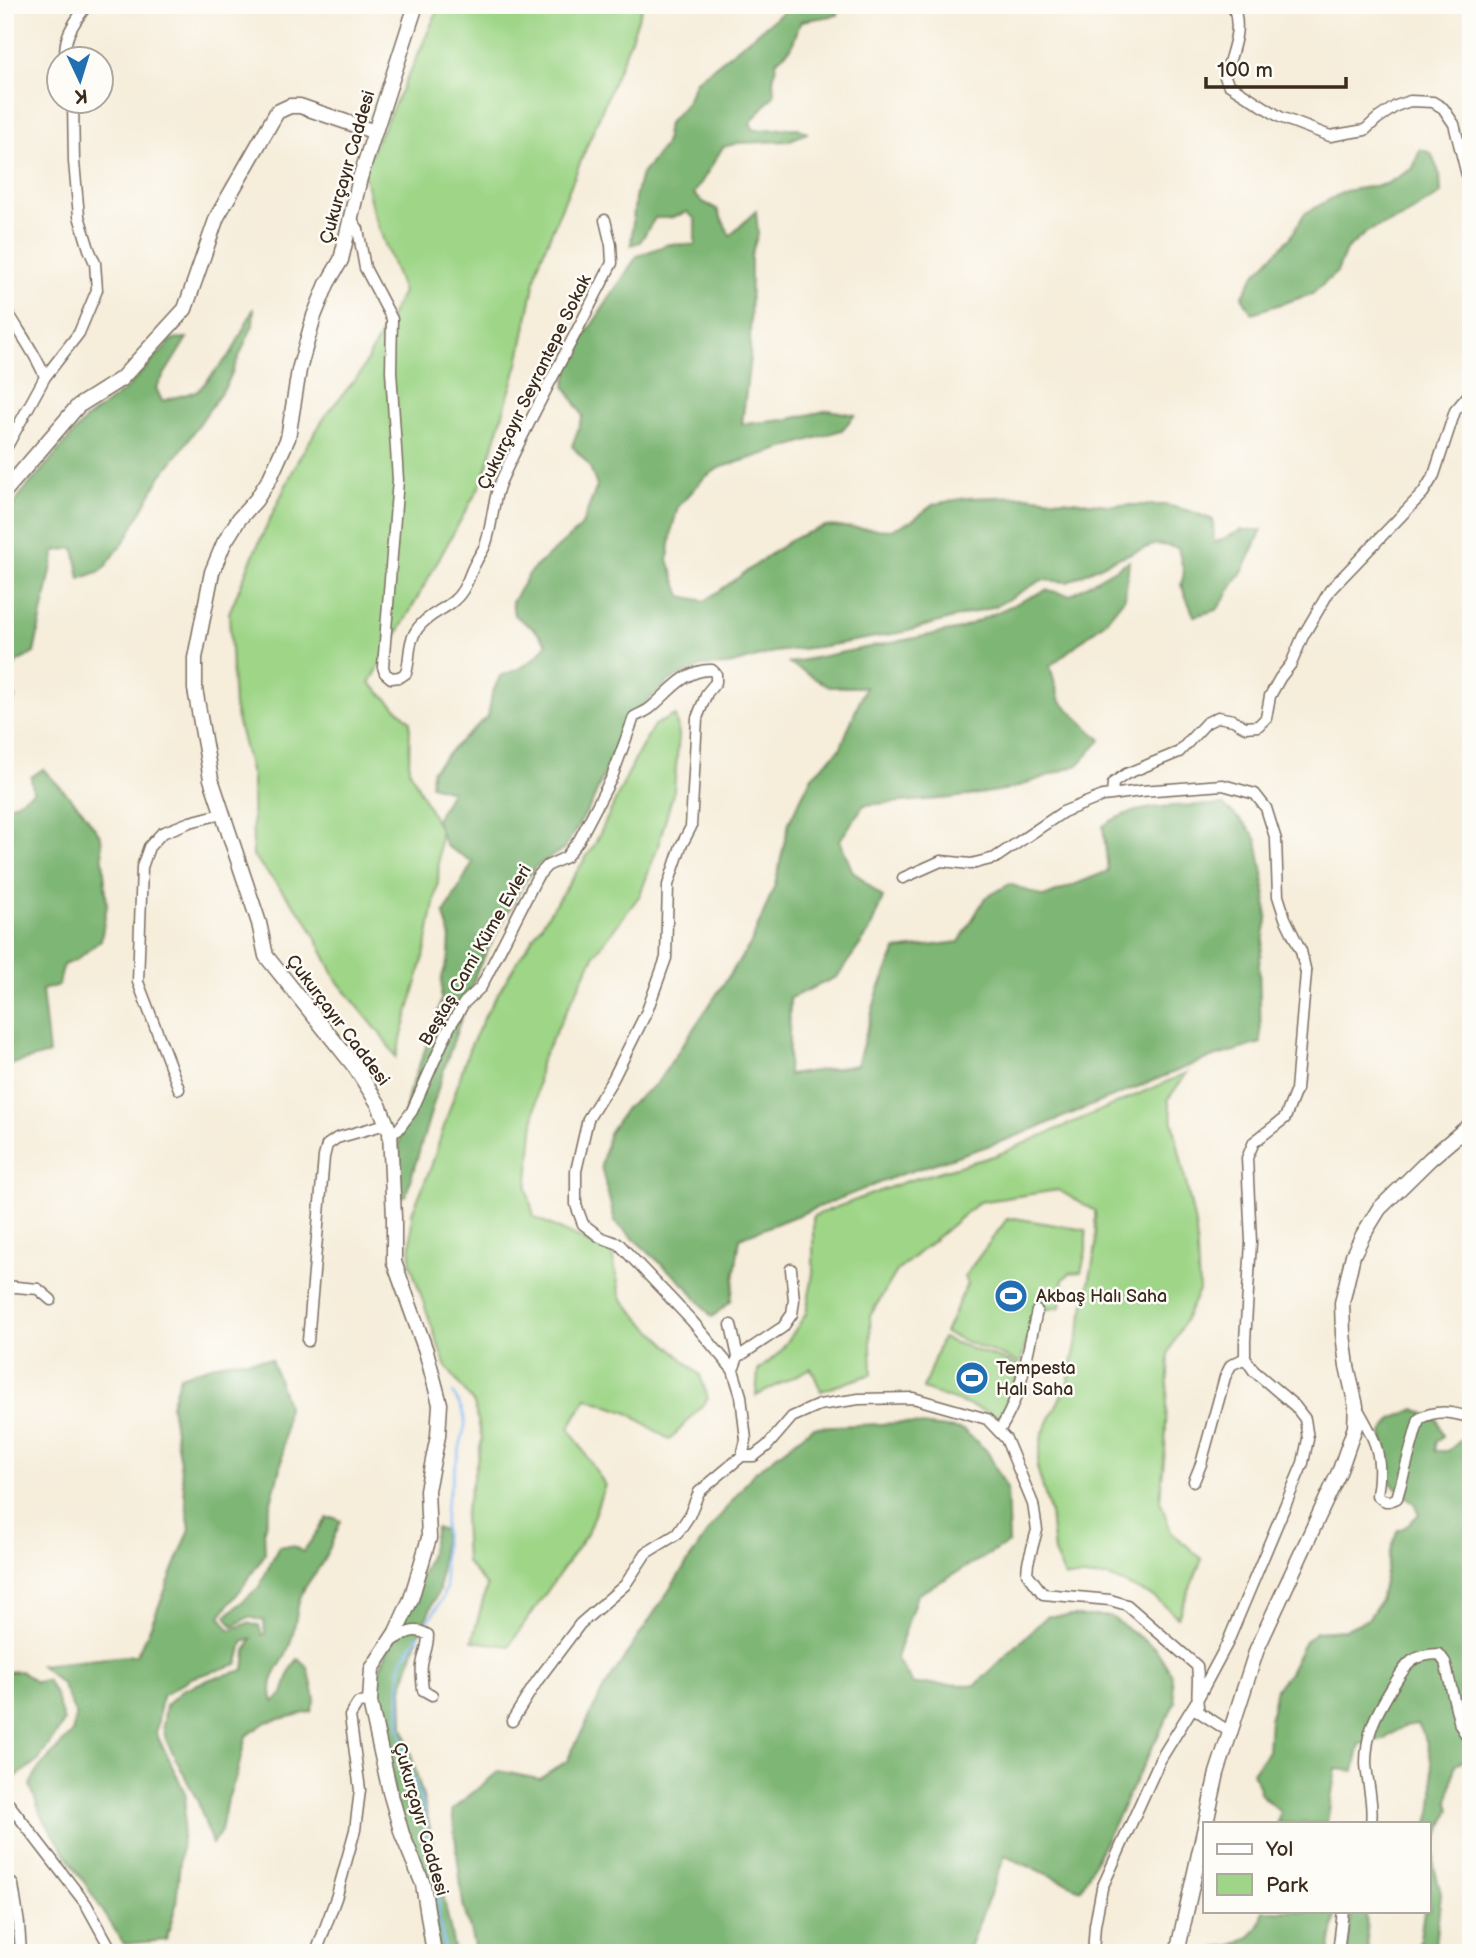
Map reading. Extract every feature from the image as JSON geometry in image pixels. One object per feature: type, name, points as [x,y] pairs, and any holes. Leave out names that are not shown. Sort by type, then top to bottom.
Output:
[{"type":"street","points":[[65,46],[70,29],[86,5]]},
{"type":"street","name":"Çukurçayır Caddesi","points":[[416,5],[360,178],[341,260],[327,284],[314,316],[299,370],[288,438],[271,478],[239,519],[224,543],[212,572],[195,658],[195,689],[211,779],[259,923],[266,956],[355,1067],[379,1105],[388,1128],[394,1262],[426,1351],[440,1404],[438,1436],[427,1490],[429,1538],[411,1599],[396,1632],[372,1670],[370,1702],[402,1834],[423,1884],[434,1953]]},
{"type":"street","points":[[1233,5],[1238,17],[1237,39],[1225,77],[1228,84],[1280,117],[1330,136],[1365,130],[1396,106],[1410,101],[1433,102],[1443,108],[1454,124],[1471,191]]},
{"type":"street","points":[[5,491],[78,406],[121,379],[185,309],[218,217],[277,112],[290,106],[300,106],[375,132]]},
{"type":"street","points":[[5,450],[45,377],[79,333],[97,290],[95,263],[79,216],[74,162],[74,116]]},
{"type":"street","name":"Çukurçayır Seyrantepe Sokak","points":[[352,220],[358,229],[365,268],[392,319],[391,371],[398,480],[383,667],[391,678],[406,673],[411,642],[419,626],[454,603],[485,547],[500,484],[612,263],[606,220]]},
{"type":"street","points":[[5,307],[20,335],[37,357],[45,377]]},
{"type":"street","points":[[1112,795],[1113,783],[1126,774],[1179,752],[1206,723],[1218,717],[1233,720],[1245,727],[1258,726],[1266,718],[1270,696],[1291,664],[1303,636],[1330,590],[1423,493],[1434,475],[1455,411],[1471,392]]},
{"type":"street","name":"Beştaş Cami Küme Evleri","points":[[388,1128],[398,1130],[412,1111],[449,1028],[464,1003],[481,987],[537,877],[547,866],[566,857],[579,841],[612,777],[634,717],[649,710],[679,681],[706,669],[712,670],[716,674],[716,681],[707,693],[697,718],[691,827],[681,846],[668,885],[666,958],[647,1011],[613,1079],[588,1119],[576,1171],[576,1205],[583,1224],[600,1237],[619,1244],[692,1321],[733,1370],[743,1407],[746,1440],[742,1456]]},
{"type":"street","points":[[903,878],[941,861],[971,864],[995,858],[1063,812],[1103,796],[1223,785],[1255,794],[1266,808],[1276,840],[1278,896],[1301,951],[1306,974],[1296,1090],[1285,1118],[1254,1142],[1247,1158],[1251,1242],[1245,1341],[1245,1359],[1254,1371],[1295,1406],[1305,1419],[1308,1439],[1303,1463],[1227,1644],[1196,1702],[1160,1760],[1102,1888],[1093,1953]]},
{"type":"street","points":[[179,1088],[138,982],[142,867],[149,847],[162,833],[221,814]]},
{"type":"street","points":[[1206,1822],[1217,1773],[1257,1650],[1340,1470],[1355,1427],[1356,1406],[1344,1345],[1342,1304],[1353,1255],[1379,1209],[1430,1159],[1471,1124]]},
{"type":"street","points":[[308,1341],[327,1145],[337,1138],[388,1128]]},
{"type":"street","points":[[738,1357],[783,1326],[792,1314],[794,1300],[791,1269]]},
{"type":"street","points":[[5,1286],[38,1289],[51,1300]]},
{"type":"street","points":[[999,1431],[1016,1398],[1037,1311]]},
{"type":"street","points":[[731,1325],[738,1357],[733,1370]]},
{"type":"street","points":[[1194,1481],[1225,1377],[1231,1365],[1245,1359]]},
{"type":"street","points":[[512,1721],[537,1681],[580,1625],[625,1585],[646,1553],[677,1534],[689,1516],[699,1492],[742,1456],[754,1455],[792,1417],[819,1405],[859,1399],[913,1398],[987,1419],[1006,1439],[1032,1504],[1037,1530],[1027,1573],[1043,1594],[1110,1600],[1127,1605],[1197,1666],[1199,1678],[1196,1702],[1199,1712],[1230,1732]]},
{"type":"street","points":[[1356,1406],[1376,1448],[1381,1471],[1377,1495],[1390,1502],[1397,1498],[1419,1419],[1429,1413],[1454,1413],[1471,1418]]},
{"type":"street","points":[[389,1643],[414,1630],[428,1635],[422,1676],[424,1690],[432,1695]]},
{"type":"street","points":[[1371,1822],[1373,1810],[1366,1764],[1367,1742],[1376,1713],[1409,1661],[1423,1655],[1439,1654],[1445,1662],[1460,1725],[1470,1740]]},
{"type":"street","points":[[316,1953],[337,1895],[355,1830],[360,1790],[351,1716],[358,1703],[370,1702]]},
{"type":"street","points":[[5,1799],[86,1904],[113,1953]]},
{"type":"street","points":[[1177,1953],[1203,1834]]},
{"type":"street","points":[[5,1877],[13,1885],[21,1953]]},
{"type":"street","points":[[1338,1953],[1343,1912]]},
{"type":"green space","points":[[440,5],[643,5],[538,265],[518,364],[483,480],[370,683],[410,721],[409,769],[440,830],[438,882],[425,952],[396,1057],[337,981],[307,920],[253,856],[252,778],[234,707],[229,613],[299,458],[328,412],[360,374],[403,292],[373,212],[363,169]]},
{"type":"green space","points":[[786,5],[839,6],[838,15],[801,21],[791,48],[777,60],[773,80],[774,95],[750,123],[754,130],[798,128],[807,133],[788,141],[738,143],[723,147],[694,194],[717,209],[730,236],[756,211],[758,234],[751,256],[750,358],[742,424],[785,420],[829,410],[855,415],[842,430],[719,468],[704,478],[678,507],[672,529],[668,560],[681,596],[705,601],[792,539],[825,526],[891,530],[911,521],[934,504],[966,498],[1026,496],[1108,505],[1166,505],[1213,520],[1214,543],[1242,530],[1262,530],[1245,567],[1217,610],[1194,616],[1181,585],[1184,573],[1178,548],[1156,544],[1110,561],[1068,582],[1042,580],[996,606],[904,632],[775,652],[729,665],[702,666],[669,681],[642,706],[629,713],[592,803],[564,849],[536,866],[522,886],[478,968],[406,1195],[400,1197],[395,1165],[409,1092],[435,1023],[441,1001],[442,977],[449,956],[450,935],[444,914],[473,862],[446,846],[436,820],[451,791],[431,785],[432,771],[488,716],[492,694],[500,676],[527,664],[547,643],[534,629],[514,615],[512,602],[531,571],[581,527],[597,486],[589,465],[572,446],[583,416],[565,386],[571,357],[637,256],[669,244],[695,245],[695,219],[687,212],[670,218],[655,218],[640,242],[631,245],[635,198],[640,177],[665,144],[668,123],[685,105],[696,81],[782,13]]},
{"type":"green space","points":[[1420,149],[1431,153],[1440,175],[1441,194],[1401,218],[1368,231],[1346,250],[1337,272],[1312,294],[1252,313],[1242,297],[1255,274],[1291,237],[1304,214],[1345,191],[1386,184],[1413,168]]},
{"type":"green space","points":[[254,308],[253,325],[227,384],[160,477],[128,536],[103,570],[80,579],[74,548],[55,551],[34,653],[17,662],[8,677],[15,698],[5,715],[5,522],[20,495],[85,420],[126,389],[173,339],[187,338],[156,388],[162,401],[198,391],[232,352]]},
{"type":"green space","points":[[1129,561],[1125,597],[1105,622],[1050,666],[1060,701],[1101,740],[1078,765],[1011,789],[952,798],[864,805],[840,840],[852,870],[883,898],[869,932],[837,977],[790,998],[788,1075],[857,1065],[878,991],[896,950],[959,942],[985,898],[1010,884],[1044,897],[1108,871],[1103,826],[1130,813],[1161,807],[1223,805],[1245,824],[1257,840],[1264,879],[1267,920],[1259,964],[1261,1043],[1204,1060],[1009,1139],[899,1175],[740,1238],[731,1301],[712,1317],[687,1287],[615,1222],[601,1166],[609,1133],[626,1108],[657,1083],[751,943],[775,885],[789,822],[812,776],[840,749],[865,687],[829,687],[789,663],[960,629],[1046,590],[1070,595]]},
{"type":"green space","points":[[675,715],[679,735],[674,790],[640,895],[595,954],[540,1063],[527,1189],[534,1217],[612,1254],[621,1298],[700,1375],[708,1399],[670,1440],[628,1413],[587,1398],[569,1428],[605,1485],[587,1534],[509,1646],[472,1641],[487,1586],[466,1562],[464,1517],[482,1439],[474,1404],[445,1365],[410,1263],[412,1213],[431,1167],[469,1049],[488,1010],[595,844],[654,725]]},
{"type":"green space","points":[[43,769],[82,810],[101,837],[107,905],[101,940],[76,960],[63,965],[59,985],[42,990],[49,1054],[5,1066],[5,809],[33,792],[31,777]]},
{"type":"green space","points":[[1187,1073],[1168,1099],[1196,1229],[1199,1291],[1169,1352],[1160,1500],[1171,1532],[1202,1559],[1178,1617],[1154,1597],[1109,1577],[1065,1577],[1054,1553],[1050,1512],[1037,1467],[1042,1435],[1068,1382],[1096,1246],[1095,1211],[1058,1190],[979,1202],[897,1271],[870,1316],[872,1374],[821,1391],[811,1368],[756,1396],[758,1371],[780,1352],[806,1314],[813,1273],[813,1216],[904,1182],[997,1155]]},
{"type":"green space","name":"Akbaş Halı Saha","points":[[1007,1219],[1086,1230],[1086,1251],[1081,1272],[1070,1273],[1063,1279],[1060,1307],[1035,1315],[1020,1363],[945,1333],[967,1284],[964,1277]]},
{"type":"green space","name":"Tempesta Halı Saha","points":[[942,1338],[1020,1366],[1001,1417],[923,1389]]},
{"type":"green space","points":[[271,1359],[287,1404],[282,1460],[264,1529],[265,1554],[220,1616],[230,1630],[248,1623],[259,1626],[262,1635],[265,1634],[264,1621],[249,1617],[233,1626],[226,1616],[259,1587],[279,1546],[293,1546],[303,1552],[327,1518],[341,1521],[326,1556],[302,1594],[290,1646],[274,1675],[271,1687],[273,1702],[283,1694],[291,1668],[298,1659],[308,1667],[315,1699],[311,1712],[266,1722],[246,1736],[221,1831],[212,1844],[198,1802],[166,1740],[163,1726],[166,1706],[182,1690],[244,1670],[246,1651],[252,1639],[243,1642],[238,1664],[191,1678],[162,1696],[156,1733],[186,1795],[176,1905],[166,1940],[124,1944],[41,1815],[30,1785],[38,1769],[72,1733],[76,1715],[62,1684],[40,1665],[136,1655],[147,1635],[190,1529],[171,1405],[180,1376],[227,1361]]},
{"type":"green space","points":[[1415,1409],[1438,1420],[1443,1436],[1437,1441],[1435,1451],[1448,1451],[1467,1435],[1471,1435],[1471,1757],[1455,1764],[1448,1802],[1450,1810],[1434,1846],[1434,1866],[1441,1894],[1434,1953],[1418,1953],[1424,1912],[1430,1912],[1428,1822],[1433,1786],[1428,1746],[1418,1724],[1404,1726],[1383,1740],[1360,1744],[1354,1771],[1336,1769],[1327,1822],[1277,1822],[1280,1812],[1261,1794],[1253,1772],[1268,1751],[1276,1688],[1289,1673],[1305,1641],[1316,1632],[1344,1630],[1368,1619],[1380,1601],[1397,1531],[1407,1526],[1419,1514],[1414,1503],[1391,1483],[1382,1433],[1392,1419]]},
{"type":"green space","points":[[903,1423],[963,1430],[987,1451],[1007,1489],[1009,1543],[917,1595],[896,1658],[913,1684],[976,1685],[1047,1616],[1110,1616],[1156,1649],[1171,1673],[1175,1702],[1081,1889],[1005,1856],[967,1953],[476,1953],[463,1904],[452,1810],[499,1771],[539,1779],[567,1761],[603,1690],[707,1533],[753,1474],[813,1427]]},
{"type":"green space","points":[[436,1528],[444,1530],[439,1590],[419,1634],[402,1688],[403,1726],[424,1801],[455,1953],[439,1953],[396,1803],[374,1699],[375,1679],[429,1557]]},
{"type":"green space","points":[[21,1671],[35,1682],[47,1680],[55,1694],[64,1722],[38,1761],[14,1778],[5,1767],[5,1672]]},
{"type":"green space","points":[[1263,1912],[1334,1912],[1329,1953],[1215,1953],[1216,1947],[1233,1945],[1247,1938],[1261,1920]]},
{"type":"green space","points":[[1352,1912],[1366,1912],[1368,1953],[1347,1953]]},
{"type":"waterway","points":[[423,1630],[446,1588],[445,1510],[465,1426],[463,1413],[453,1393]]},
{"type":"waterway","points":[[419,1635],[403,1659],[400,1669],[400,1729],[407,1762],[424,1808],[445,1953]]},
{"type":"place","name":"Akbaş Halı Saha","points":[[1011,1296]]},
{"type":"place","name":"Tempesta Halı Saha","points":[[972,1378]]}]
